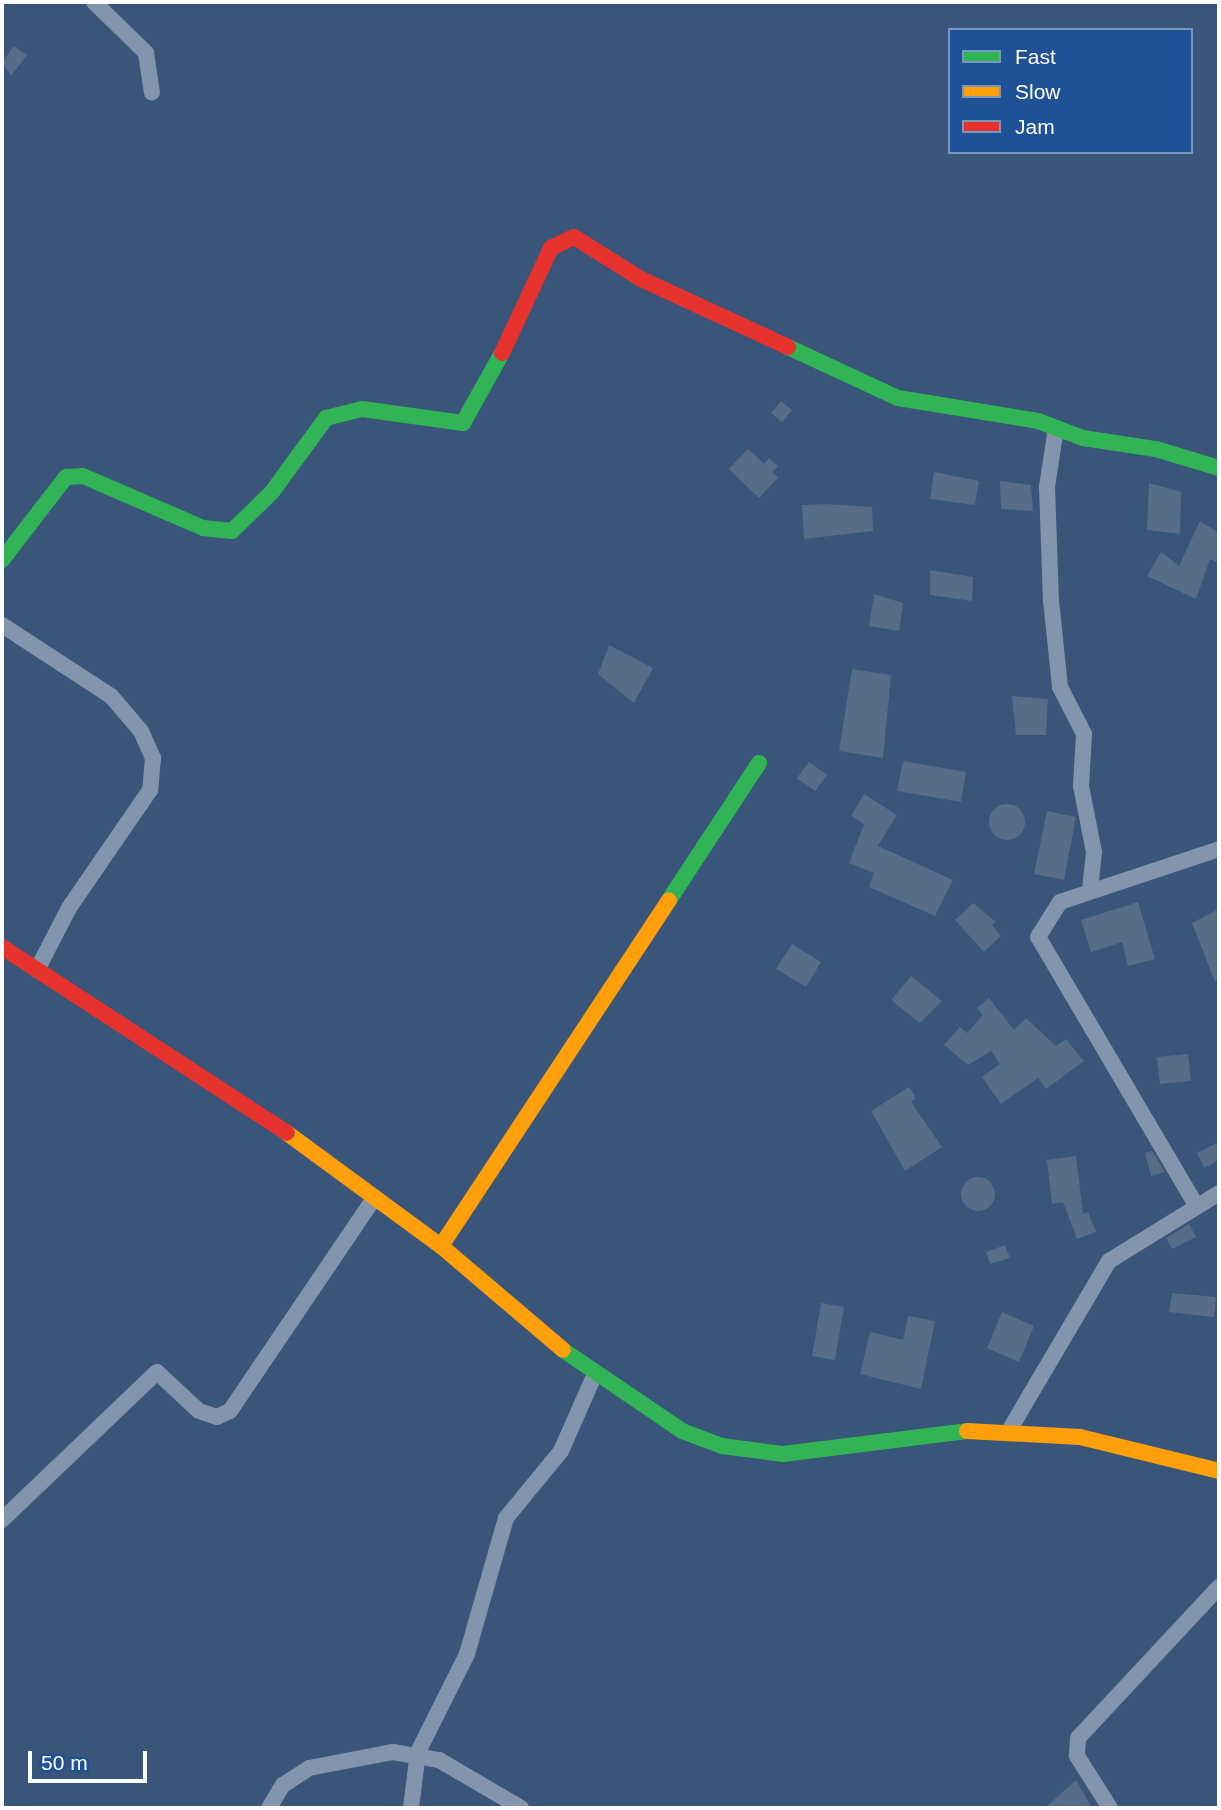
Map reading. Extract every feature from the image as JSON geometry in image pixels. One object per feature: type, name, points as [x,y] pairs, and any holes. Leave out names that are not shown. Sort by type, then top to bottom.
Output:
[{"type":"street","points":[[94,2],[146,53],[152,93]]},
{"type":"street","points":[[2,560],[66,477],[83,476],[203,528],[232,531],[272,492],[326,418],[362,409],[463,423],[474,413],[551,248],[565,238],[583,240],[610,264],[898,398],[1056,428],[1219,468]]},
{"type":"street","points":[[1056,428],[1047,487],[1051,600],[1060,687],[1084,734],[1081,786],[1094,852],[1090,890]]},
{"type":"street","points":[[2,625],[111,696],[141,731],[153,758],[150,790],[69,908],[37,970]]},
{"type":"street","points":[[442,1247],[759,764]]},
{"type":"street","points":[[1196,1205],[1039,945],[1038,929],[1050,910],[1090,890],[1219,849]]},
{"type":"street","points":[[2,947],[375,1197],[442,1247],[594,1374],[682,1431],[755,1452],[1010,1429],[1080,1437],[1219,1471]]},
{"type":"street","points":[[1010,1429],[1109,1261],[1219,1193]]},
{"type":"street","points":[[2,1520],[157,1372],[199,1410],[217,1417],[230,1411],[375,1197]]},
{"type":"street","points":[[411,1808],[418,1752],[467,1654],[506,1518],[561,1451],[594,1374]]},
{"type":"street","points":[[1110,1808],[1077,1756],[1078,1738],[1219,1587]]},
{"type":"street","points":[[268,1808],[283,1784],[309,1768],[418,1752],[521,1808]]},
{"type":"building","points":[[14,46],[27,55],[11,76],[2,62]]},
{"type":"building","points":[[781,401],[792,410],[782,422],[771,413]]},
{"type":"building","points":[[748,449],[764,464],[769,458],[778,466],[773,472],[778,478],[759,498],[729,469]]},
{"type":"building","points":[[934,472],[979,481],[975,505],[930,499]]},
{"type":"building","points":[[1000,481],[1031,485],[1033,511],[1001,509]]},
{"type":"building","points":[[1149,483],[1181,492],[1180,534],[1147,530]]},
{"type":"building","points":[[802,505],[872,507],[873,531],[804,539]]},
{"type":"building","points":[[1200,521],[1219,533],[1219,563],[1210,559],[1196,599],[1147,576],[1161,552],[1179,566]]},
{"type":"building","points":[[930,570],[973,577],[972,601],[930,595]]},
{"type":"building","points":[[874,594],[903,603],[899,631],[869,626]]},
{"type":"building","points":[[609,645],[653,668],[634,703],[598,674]]},
{"type":"building","points":[[852,669],[891,675],[883,758],[839,751]]},
{"type":"building","points":[[1012,696],[1048,699],[1046,735],[1016,735]]},
{"type":"building","points":[[903,761],[966,772],[961,802],[897,791]]},
{"type":"building","points":[[809,762],[827,775],[815,791],[797,778]]},
{"type":"building","points":[[864,794],[897,815],[878,846],[953,880],[935,916],[869,887],[874,873],[849,863],[864,824],[851,816]]},
{"type":"building","points":[[1007,804],[1019,810],[1025,822],[1019,834],[1007,840],[995,834],[989,822],[995,810]]},
{"type":"building","points":[[1047,811],[1076,817],[1064,880],[1034,874]]},
{"type":"building","points":[[1138,902],[1155,959],[1128,966],[1122,942],[1091,952],[1081,920]]},
{"type":"building","points":[[973,903],[996,922],[992,925],[1001,936],[984,952],[955,920]]},
{"type":"building","points":[[1219,909],[1219,981],[1215,982],[1192,923]]},
{"type":"building","points":[[792,944],[821,962],[806,987],[776,969]]},
{"type":"building","points":[[911,976],[942,1001],[920,1023],[891,1000]]},
{"type":"building","points":[[989,998],[1014,1030],[1026,1018],[1056,1046],[1066,1039],[1084,1061],[1046,1089],[1038,1078],[1001,1104],[982,1077],[1000,1064],[991,1051],[968,1065],[944,1045],[960,1027],[967,1033],[983,1015],[977,1008]]},
{"type":"building","points":[[1188,1054],[1191,1081],[1160,1084],[1157,1057]]},
{"type":"building","points":[[909,1087],[916,1098],[911,1102],[942,1147],[905,1171],[871,1111]]},
{"type":"building","points":[[1219,1142],[1219,1160],[1204,1168],[1197,1153]]},
{"type":"building","points":[[1152,1151],[1165,1172],[1151,1176],[1145,1153]]},
{"type":"building","points":[[1076,1156],[1083,1214],[1088,1212],[1096,1232],[1077,1239],[1063,1202],[1052,1204],[1047,1160]]},
{"type":"building","points":[[978,1177],[990,1182],[995,1194],[990,1206],[978,1211],[966,1206],[961,1194],[966,1182]]},
{"type":"building","points":[[1189,1224],[1196,1237],[1172,1249],[1166,1238]]},
{"type":"building","points":[[1005,1245],[1010,1258],[990,1264],[986,1252]]},
{"type":"building","points":[[1172,1293],[1216,1297],[1214,1317],[1169,1312]]},
{"type":"building","points":[[821,1303],[844,1307],[835,1360],[812,1356]]},
{"type":"building","points":[[1002,1312],[1034,1326],[1019,1362],[987,1348]]},
{"type":"building","points":[[908,1316],[935,1321],[921,1389],[860,1374],[870,1332],[903,1340]]},
{"type":"building","points":[[1076,1780],[1092,1808],[1045,1808]]},
{"type":"traffic: fast","points":[[788,347],[898,398],[1038,421],[1083,438],[1156,449],[1219,468]]},
{"type":"traffic: fast","points":[[2,560],[66,477],[83,476],[203,528],[232,531],[272,492],[326,418],[362,409],[463,423],[502,353]]},
{"type":"traffic: fast","points":[[669,900],[759,763]]},
{"type":"traffic: fast","points":[[563,1350],[682,1431],[722,1446],[783,1454],[967,1431]]},
{"type":"traffic: slow","points":[[441,1246],[669,900]]},
{"type":"traffic: slow","points":[[287,1133],[441,1246],[563,1350]]},
{"type":"traffic: slow","points":[[967,1431],[1080,1437],[1219,1471]]},
{"type":"traffic: jam","points":[[502,353],[551,248],[574,237],[641,279],[788,347]]},
{"type":"traffic: jam","points":[[2,947],[287,1133]]}]
